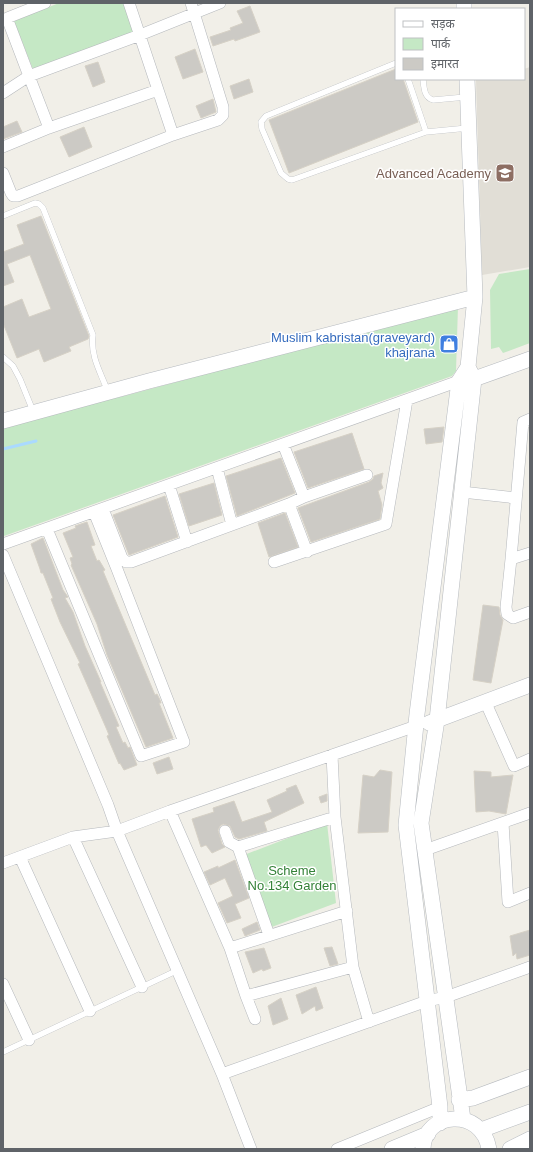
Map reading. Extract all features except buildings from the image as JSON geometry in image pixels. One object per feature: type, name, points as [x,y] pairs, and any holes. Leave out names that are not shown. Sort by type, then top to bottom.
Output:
[{"type":"street","points":[[45,3],[4,16],[49,128]]},
{"type":"street","points":[[128,3],[173,135]]},
{"type":"street","points":[[3,93],[29,76],[140,35],[193,8],[220,3]]},
{"type":"street","points":[[3,173],[11,193],[13,196],[18,196],[173,135],[218,120],[223,115],[223,107],[193,8]]},
{"type":"street","points":[[440,1123],[440,1108],[406,825],[416,726],[467,376],[475,297],[467,80]]},
{"type":"street","points":[[3,147],[49,128],[158,90]]},
{"type":"street","points":[[3,421],[108,392],[475,297]]},
{"type":"street","points":[[3,544],[407,400],[467,376],[530,359]]},
{"type":"street","points":[[463,1119],[459,1100],[421,823],[437,720],[462,492],[467,376]]},
{"type":"street","points":[[274,562],[386,524],[407,400]]},
{"type":"street","points":[[530,420],[524,422],[516,498],[512,559],[506,607],[507,614],[512,618],[530,612]]},
{"type":"street","points":[[283,444],[304,497]]},
{"type":"street","points":[[217,468],[232,525]]},
{"type":"street","points":[[98,510],[122,558],[126,562],[131,562],[367,475]]},
{"type":"street","points":[[169,485],[187,542]]},
{"type":"street","points":[[462,492],[516,498]]},
{"type":"street","points":[[289,504],[307,552]]},
{"type":"street","points":[[47,529],[141,756],[184,742],[118,569],[98,510]]},
{"type":"street","points":[[512,559],[530,552]]},
{"type":"street","points":[[3,555],[176,971],[222,1074],[251,1149]]},
{"type":"street","points":[[3,863],[73,837],[117,831],[170,811],[437,720],[530,685]]},
{"type":"street","points":[[485,701],[514,766],[530,760]]},
{"type":"street","points":[[332,755],[335,817],[353,967],[369,1022]]},
{"type":"street","points":[[170,811],[230,948],[255,1019]]},
{"type":"street","points":[[425,850],[530,813]]},
{"type":"street","points":[[238,847],[335,817]]},
{"type":"street","points":[[503,823],[508,902],[530,893]]},
{"type":"street","points":[[225,831],[229,842],[238,847],[269,936]]},
{"type":"street","points":[[73,837],[142,987]]},
{"type":"street","points":[[20,857],[90,1011]]},
{"type":"street","points":[[230,948],[347,911]]},
{"type":"street","points":[[246,996],[353,967]]},
{"type":"street","points":[[222,1074],[427,1001],[446,997],[530,967]]},
{"type":"street","points":[[3,984],[29,1040]]},
{"type":"street","points":[[459,1100],[473,1098],[530,1077]]},
{"type":"street","points":[[337,1149],[440,1108]]},
{"type":"street","points":[[481,1130],[530,1112]]},
{"type":"street","points":[[423,1149],[428,1134],[433,1128],[448,1120],[463,1119],[476,1125],[481,1130],[485,1136],[489,1149]]},
{"type":"street","points":[[392,1149],[428,1134]]},
{"type":"street","points":[[510,1149],[530,1139]]},
{"type":"lane","points":[[395,63],[266,116],[262,122],[262,129],[280,173],[292,180],[426,132],[470,128]]},
{"type":"lane","points":[[408,80],[426,132]]},
{"type":"lane","points":[[423,80],[424,92],[433,100],[468,97]]},
{"type":"lane","points":[[3,216],[35,203],[39,204],[43,208],[93,335],[92,345],[94,357],[108,392]]},
{"type":"lane","points":[[3,357],[13,366],[34,413]]},
{"type":"lane","points":[[3,1052],[176,971]]},
{"type":"shaded area","name":"Advanced Academy","points":[[530,67],[530,267],[482,275],[476,80],[525,80],[525,69]]},
{"type":"green space","points":[[59,3],[127,3],[140,39],[36,77],[14,21]]},
{"type":"green space","points":[[530,269],[530,343],[503,353],[499,347],[491,349],[490,290],[499,274]]},
{"type":"green space","points":[[458,306],[456,371],[452,376],[4,536],[3,425],[128,395]]},
{"type":"green space","name":"Scheme No.134 Garden","points":[[327,823],[336,903],[269,928],[244,855]]},
{"type":"waterway","points":[[3,449],[36,441]]},
{"type":"place","name":"Advanced Academy","points":[[505,173]]},
{"type":"place","name":"Muslim kabristan(graveyard) khajrana","points":[[449,344]]}]
